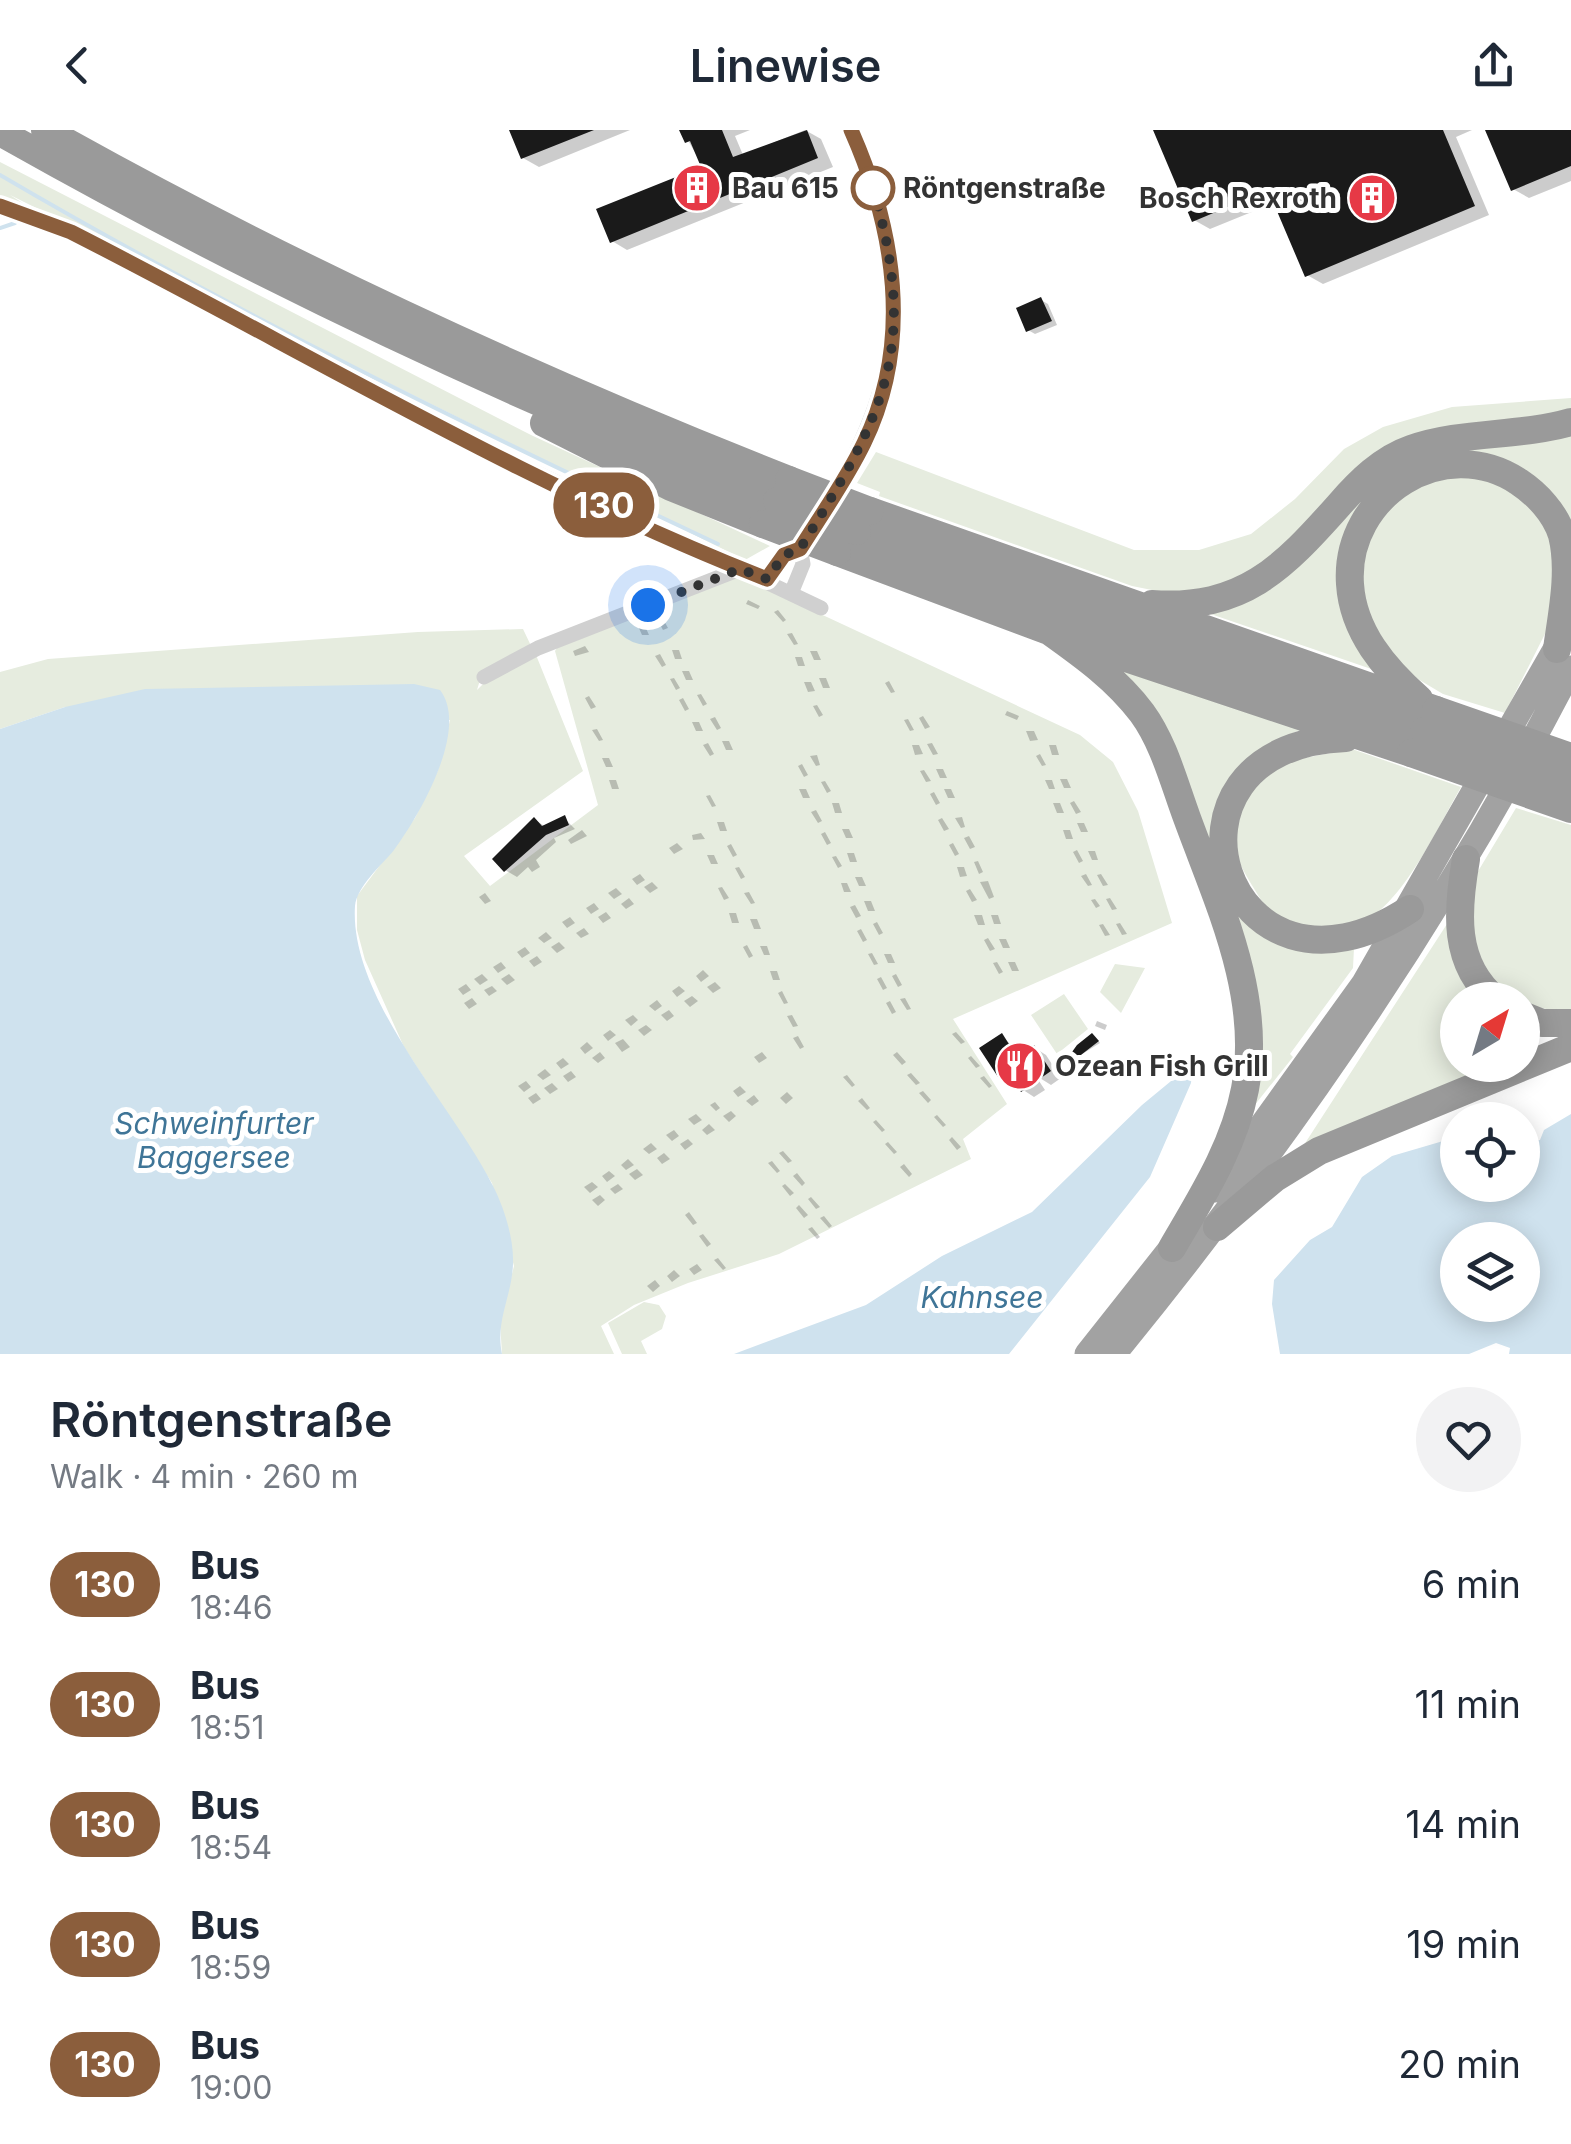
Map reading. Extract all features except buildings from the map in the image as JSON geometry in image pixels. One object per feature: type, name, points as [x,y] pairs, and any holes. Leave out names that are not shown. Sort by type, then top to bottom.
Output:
[{"type":"highway","points":[[45,130],[279,257],[776,501],[837,552],[1364,737]]},
{"type":"highway","points":[[0,132],[184,234],[454,366],[776,501],[863,521],[1122,602],[1571,782]]},
{"type":"highway","points":[[1122,602],[1204,604],[1239,594],[1302,547],[1379,466],[1411,449],[1571,422]]},
{"type":"highway","points":[[1087,1354],[1172,1248],[1314,1057],[1410,908],[1564,658],[1566,563],[1562,535],[1542,502],[1506,474],[1486,467],[1432,467],[1402,480],[1363,521],[1353,546],[1350,582],[1354,610],[1377,656],[1425,725],[1571,809]]},
{"type":"highway","points":[[863,521],[1002,587],[1425,725],[1571,757]]},
{"type":"highway","points":[[1114,1354],[1217,1227],[1382,995],[1466,859],[1564,658],[1571,618]]},
{"type":"highway","points":[[1045,628],[1105,673],[1152,730],[1236,956],[1246,999],[1250,1036],[1246,1086],[1237,1123],[1172,1248]]},
{"type":"highway","points":[[1410,908],[1365,934],[1341,940],[1316,942],[1288,934],[1251,912],[1230,881],[1222,849],[1230,803],[1242,782],[1268,757],[1302,742],[1364,737],[1425,725]]},
{"type":"highway","points":[[1466,859],[1458,916],[1466,962],[1482,982]]},
{"type":"highway","points":[[1540,1022],[1571,1022]]},
{"type":"highway","points":[[1217,1227],[1275,1178],[1319,1152],[1571,1047]]},
{"type":"street","points":[[767,579],[784,555],[800,549],[864,444],[881,400],[895,329],[887,245],[873,188],[851,130]]},
{"type":"street","points":[[0,206],[71,232],[420,415],[821,608]]},
{"type":"street","points":[[792,591],[803,564],[800,549]]},
{"type":"street","points":[[484,677],[538,648],[740,569]]},
{"type":"shaded area","points":[[0,162],[531,435],[770,546],[745,560],[10,195],[29,207],[0,200]]},
{"type":"shaded area","points":[[1571,398],[1571,414],[1450,433],[1301,532],[1235,583],[1172,594],[1132,586],[879,496],[880,492],[857,483],[876,452],[1134,550],[1199,550],[1251,534],[1295,499],[1344,449],[1383,427],[1452,407]]},
{"type":"shaded area","points":[[1571,430],[1571,558],[1554,507],[1441,460],[1349,546],[1383,673],[1196,609],[1355,496],[1427,453]]},
{"type":"shaded area","points":[[1434,472],[1504,479],[1556,537],[1552,620],[1505,713],[1443,694],[1401,669],[1387,656],[1358,591],[1371,520]]},
{"type":"shaded area","points":[[737,575],[1080,735],[1113,762],[1138,811],[1172,923],[953,1019],[1007,1104],[963,1139],[971,1159],[779,1254],[634,1305],[601,1326],[614,1354],[502,1354],[500,1322],[514,1266],[492,1183],[404,1047],[365,960],[357,930],[357,896],[415,818],[438,770],[450,720],[65,707],[0,729],[0,672],[48,659],[418,632],[523,629],[533,650],[483,670],[477,690],[492,675],[536,655],[583,771],[464,856],[490,886],[598,805],[555,651],[562,640]]},
{"type":"shaded area","points":[[1101,657],[1300,730],[1272,742],[1235,777],[1228,892],[1354,948],[1353,968],[1290,1054],[1293,1057],[1250,1111],[1224,895]]},
{"type":"shaded area","points":[[1352,749],[1461,787],[1412,872],[1379,912],[1360,925],[1340,931],[1315,929],[1272,917],[1237,856],[1235,827],[1241,811],[1267,765]]},
{"type":"shaded area","points":[[1516,808],[1571,825],[1571,1013],[1540,1008],[1540,982],[1492,982],[1488,978],[1465,918],[1471,883]]},
{"type":"shaded area","points":[[1447,924],[1478,982],[1440,982],[1440,1082],[1462,1082],[1300,1151]]},
{"type":"shaded area","points":[[1115,964],[1145,968],[1121,1013],[1100,992]]},
{"type":"shaded area","points":[[1064,994],[1088,1029],[1057,1054],[1031,1015]]},
{"type":"shaded area","points":[[644,1302],[659,1305],[666,1316],[662,1329],[641,1341],[647,1354],[622,1354],[608,1323]]},
{"type":"water","name":"Schweinfurter Baggersee","points":[[414,684],[440,690],[448,707],[445,749],[416,816],[357,898],[358,941],[368,977],[385,1014],[475,1153],[504,1213],[513,1264],[502,1319],[502,1354],[0,1354],[0,729],[65,707],[145,689]]},
{"type":"water","name":"Kahnsee","points":[[1182,1072],[1192,1072],[1191,1083],[1150,1177],[1009,1354],[734,1354],[866,1305],[942,1256],[1032,1212],[1142,1105]]},
{"type":"water","points":[[1571,1114],[1571,1354],[1509,1354],[1510,1348],[1496,1343],[1469,1354],[1280,1354],[1272,1304],[1274,1280],[1310,1240],[1332,1227],[1362,1177],[1392,1156],[1440,1142],[1440,1202],[1540,1202],[1540,1140],[1544,1130]]},
{"type":"waterway","points":[[0,175],[355,368],[718,544]]},
{"type":"waterway","points":[[0,228],[15,223]]},
{"type":"bus line","name":"130","points":[[0,206],[71,232],[503,457],[724,563],[767,579],[784,555],[800,549],[864,444],[888,368],[895,329],[891,264],[873,188],[851,130]]},
{"type":"place","name":"Bau 615","points":[[697,188]]},
{"type":"place","name":"Röntgenstraße","points":[[873,188]]},
{"type":"place","name":"Bosch Rexroth","points":[[1372,198]]},
{"type":"place","name":"Ozean Fish Grill","points":[[1020,1066]]},
{"type":"route","points":[[648,605],[740,569],[767,579],[784,555],[800,549],[864,444],[881,400],[895,329],[891,264],[873,188]]}]
